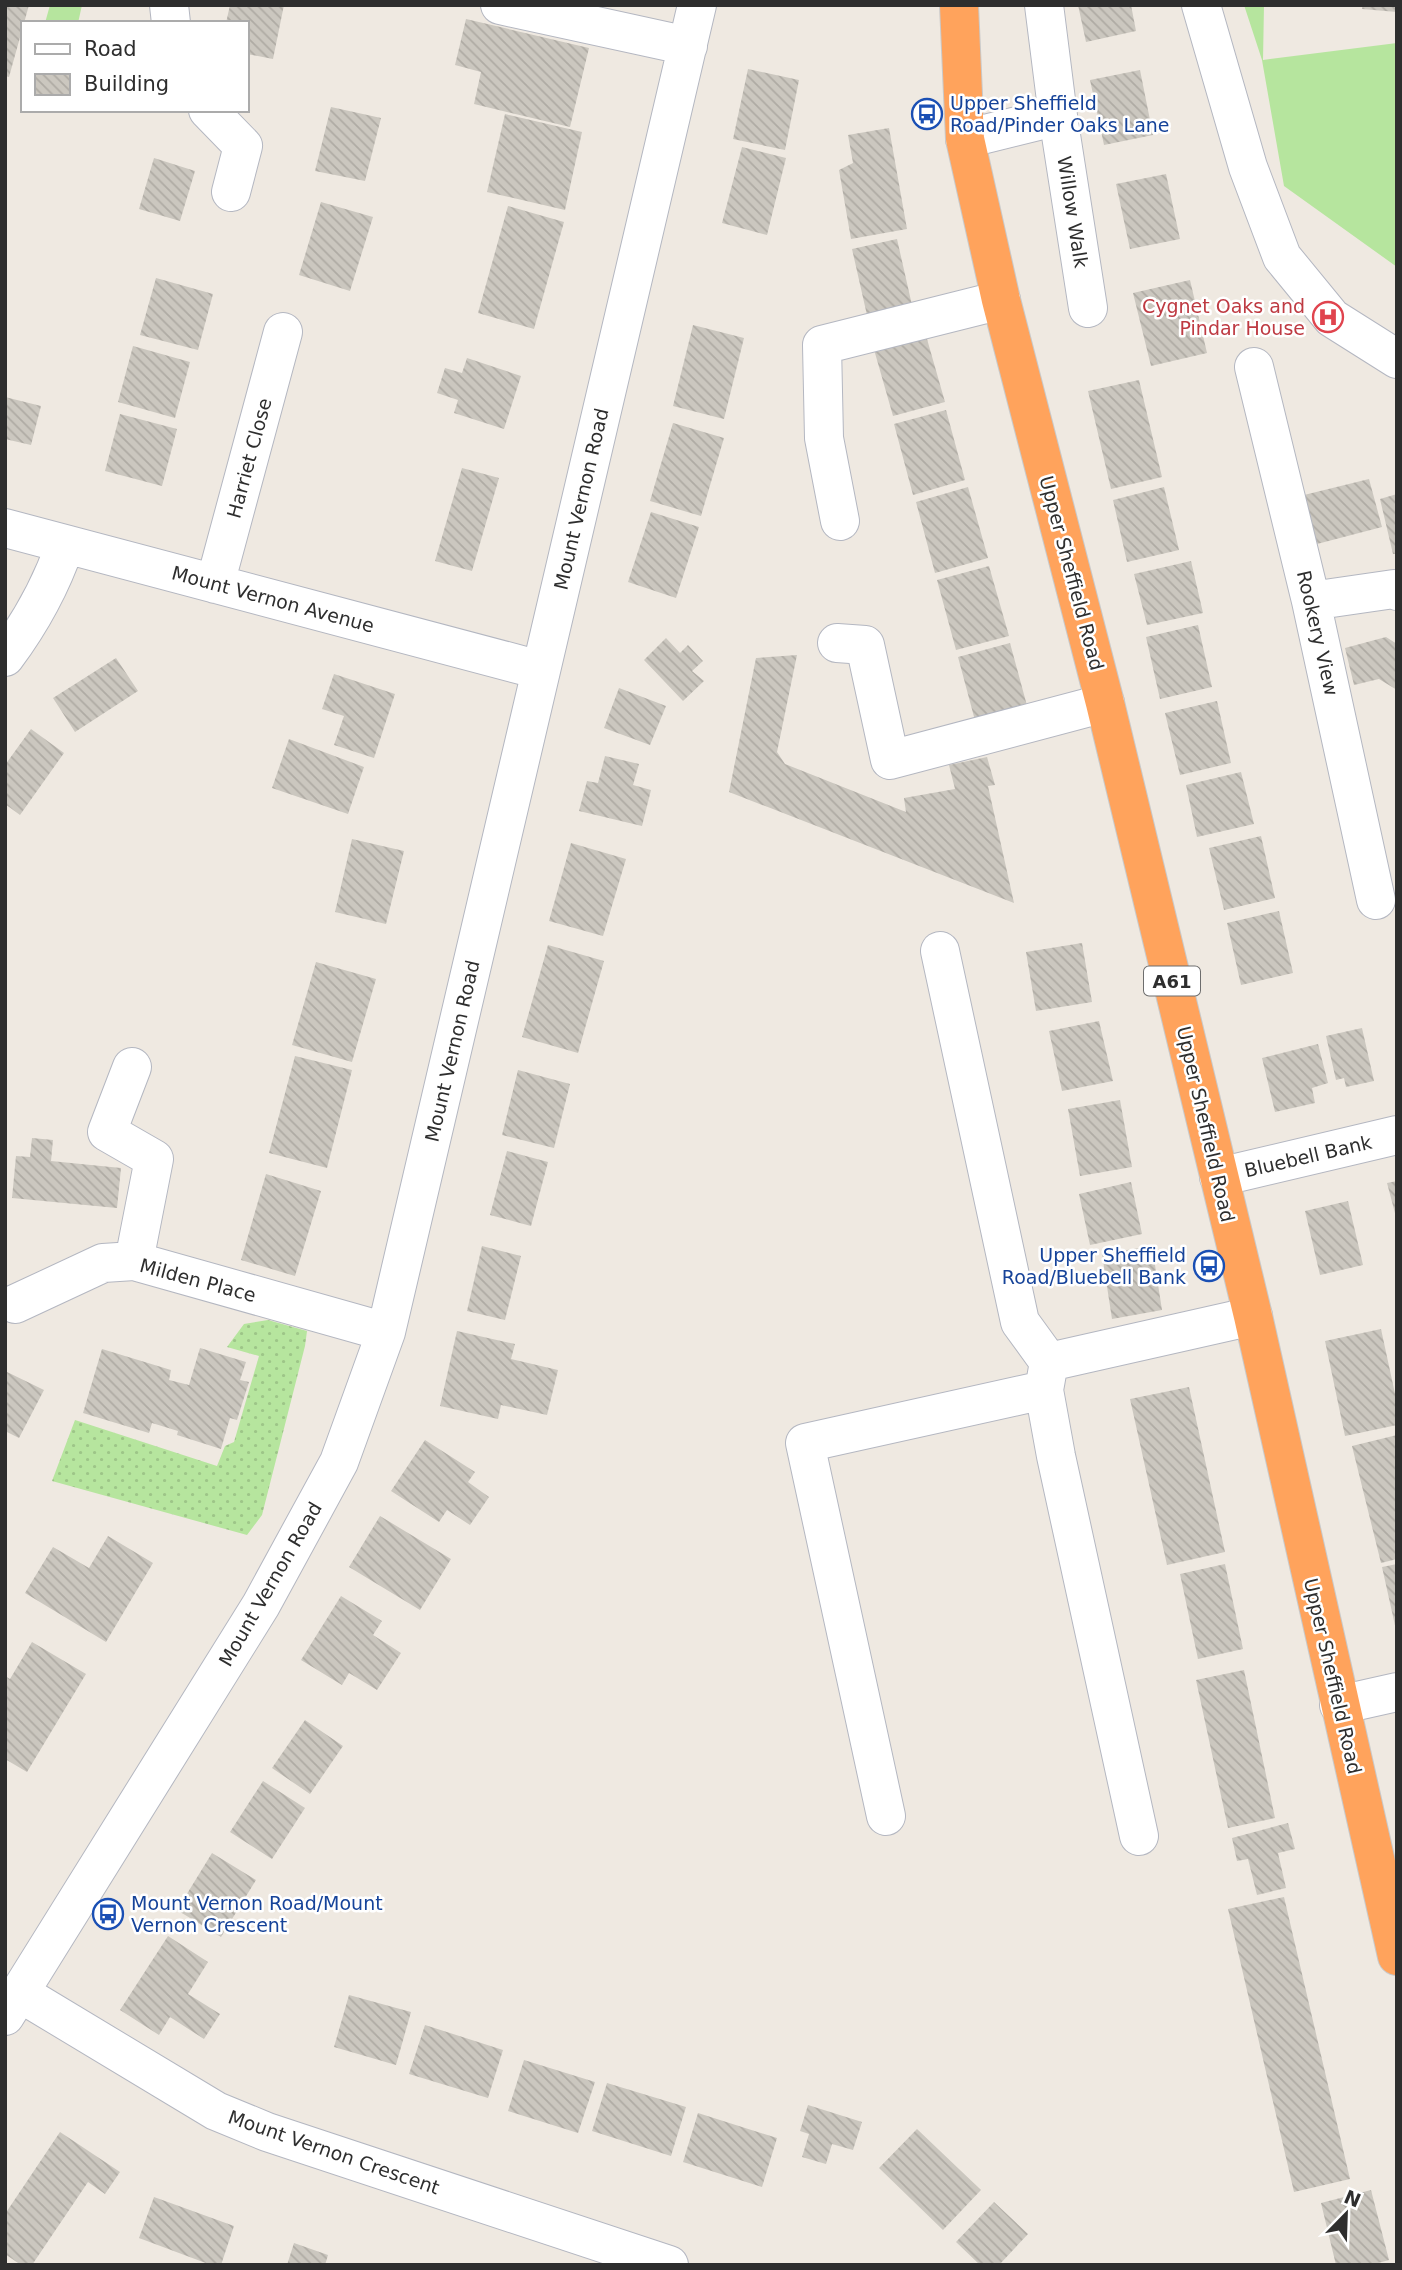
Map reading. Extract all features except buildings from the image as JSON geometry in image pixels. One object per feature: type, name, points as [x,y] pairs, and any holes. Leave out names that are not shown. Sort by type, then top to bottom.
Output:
[{"type":"highway","name":"Upper Sheffield Road","points":[[959,5],[965,139],[1001,300],[1105,703],[1253,1316],[1397,1956]]},
{"type":"street","points":[[500,5],[688,46]]},
{"type":"street","name":"Mount Vernon Road","points":[[12,2005],[261,1605],[339,1462],[386,1332],[697,5]]},
{"type":"street","name":"Willow Walk","points":[[1044,5],[1088,308]]},
{"type":"street","points":[[1201,5],[1248,167],[1282,257],[1332,318],[1397,359]]},
{"type":"street","points":[[210,112],[243,146],[231,192]]},
{"type":"street","points":[[965,139],[1058,116]]},
{"type":"street","points":[[840,521],[824,438],[822,345],[1001,300]]},
{"type":"street","name":"Harriet Close","points":[[215,584],[283,332]]},
{"type":"street","name":"Rookery View","points":[[1254,367],[1311,601],[1376,900]]},
{"type":"street","name":"Mount Vernon Avenue","points":[[5,528],[540,670]]},
{"type":"street","points":[[5,657],[28,626],[56,570],[65,545]]},
{"type":"street","points":[[1311,601],[1394,589],[1397,591]]},
{"type":"street","points":[[837,643],[865,645],[890,760],[1105,703]]},
{"type":"street","points":[[940,951],[1020,1322],[1047,1376],[1056,1456],[1139,1836]]},
{"type":"street","points":[[132,1067],[107,1132],[154,1159],[134,1261]]},
{"type":"street","name":"Bluebell Bank","points":[[1219,1177],[1397,1135]]},
{"type":"street","name":"Milden Place","points":[[15,1304],[103,1263],[134,1261],[386,1332]]},
{"type":"street","points":[[886,1816],[805,1443],[1253,1316]]},
{"type":"street","points":[[1339,1705],[1397,1692]]},
{"type":"street","name":"Mount Vernon Crescent","points":[[12,2005],[216,2112],[267,2132],[669,2265]]},
{"type":"green space","points":[[50,5],[82,5],[78,21],[46,21]]},
{"type":"green space","points":[[1244,5],[1264,5],[1263,60],[1397,43],[1397,267],[1284,186],[1262,60]]},
{"type":"green space","points":[[268,1320],[307,1331],[262,1515],[247,1535],[52,1481],[75,1420],[217,1466],[225,1446],[234,1442],[259,1356],[227,1347],[244,1324]]},
{"type":"place","name":"Upper Sheffield Road/Pinder Oaks Lane","points":[[927,114]]},
{"type":"place","name":"Cygnet Oaks and Pindar House","points":[[1328,317]]},
{"type":"place","name":"Upper Sheffield Road/Bluebell Bank","points":[[1209,1266]]},
{"type":"place","name":"Mount Vernon Road/Mount Vernon Crescent","points":[[108,1914]]}]
